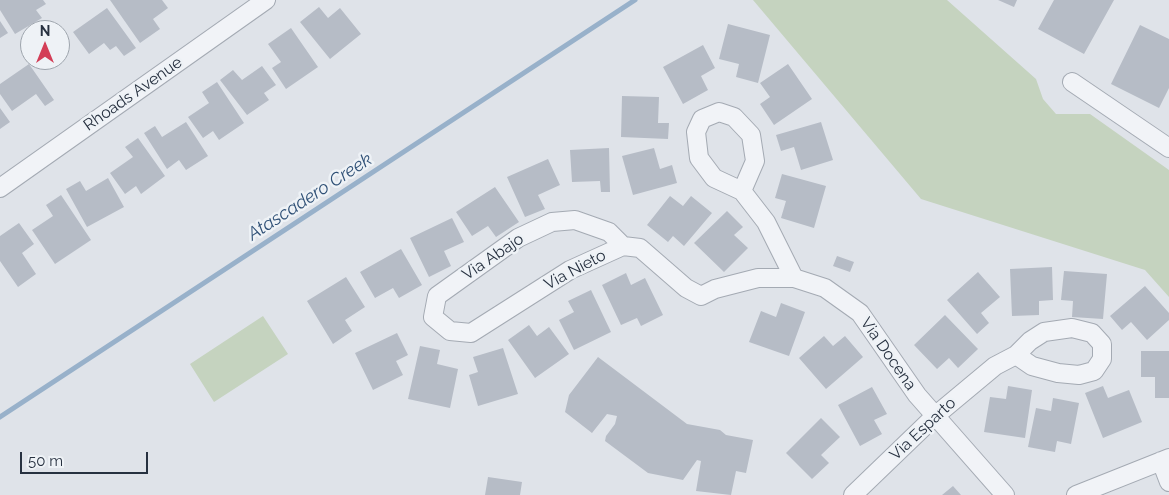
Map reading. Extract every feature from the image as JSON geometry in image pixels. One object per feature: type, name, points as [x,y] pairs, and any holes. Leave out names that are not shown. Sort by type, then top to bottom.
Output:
[{"type":"street","name":"Rhoads Avenue","points":[[0,188],[266,0]]},
{"type":"street","points":[[1072,82],[1169,148]]},
{"type":"street","points":[[742,191],[766,222],[794,278]]},
{"type":"street","name":"Via Abajo","points":[[437,296],[518,238],[552,222],[575,220],[609,232],[623,246]]},
{"type":"street","name":"Via Nieto","points":[[437,296],[433,317],[450,330],[471,333],[570,270],[623,246],[640,248],[686,288],[701,296],[736,283]]},
{"type":"street","name":"Via Docena","points":[[736,283],[758,278],[794,278],[825,288],[860,313],[917,395],[1005,495]]},
{"type":"street","name":"Via Esparto","points":[[853,495],[935,416],[995,366],[1016,355]]},
{"type":"street","points":[[1076,495],[1165,459],[1169,482]]},
{"type":"green space","points":[[753,0],[947,0],[1036,79],[1043,99],[1056,114],[1090,114],[1169,170],[1169,297],[1145,270],[921,199]]},
{"type":"green space","points":[[263,316],[288,354],[214,402],[190,364]]},
{"type":"building","points":[[0,0],[43,0],[46,4],[36,10],[42,18],[39,20],[20,20],[20,31],[15,34],[0,10]]},
{"type":"building","points":[[110,0],[162,0],[168,8],[153,19],[160,29],[140,43]]},
{"type":"building","points":[[998,0],[1017,0],[1014,7]]},
{"type":"building","points":[[1054,0],[1114,0],[1084,54],[1038,29]]},
{"type":"building","points":[[319,7],[328,18],[340,8],[361,34],[330,59],[300,22]]},
{"type":"building","points":[[107,8],[136,48],[124,56],[116,46],[110,50],[104,43],[89,54],[73,32]]},
{"type":"building","points":[[0,21],[8,33],[0,38]]},
{"type":"building","points":[[728,24],[770,35],[758,83],[736,77],[739,64],[719,59]]},
{"type":"building","points":[[1140,25],[1169,39],[1169,88],[1159,108],[1111,84]]},
{"type":"building","points":[[291,28],[318,67],[286,89],[272,68],[281,62],[268,44]]},
{"type":"building","points":[[703,45],[715,68],[701,76],[708,90],[683,104],[663,67]]},
{"type":"building","points":[[788,64],[812,99],[774,125],[760,104],[770,97],[760,83]]},
{"type":"building","points":[[262,66],[276,85],[264,93],[269,100],[247,115],[220,80],[233,70],[242,80]]},
{"type":"building","points":[[20,70],[33,70],[54,100],[45,106],[36,94],[12,111],[0,94],[0,84]]},
{"type":"building","points":[[217,82],[244,123],[219,140],[213,131],[203,138],[188,117],[209,103],[202,92]]},
{"type":"building","points":[[622,96],[659,97],[658,123],[669,123],[668,139],[621,137]]},
{"type":"building","points":[[0,108],[10,122],[0,129]]},
{"type":"building","points":[[186,122],[208,156],[186,170],[179,160],[167,169],[144,133],[155,126],[162,137]]},
{"type":"building","points":[[821,122],[833,160],[801,170],[794,147],[781,151],[776,135]]},
{"type":"building","points":[[138,138],[165,176],[141,194],[136,186],[125,194],[110,173],[133,157],[125,147]]},
{"type":"building","points":[[609,148],[610,192],[601,192],[600,181],[572,182],[570,150]]},
{"type":"building","points":[[654,148],[660,169],[672,165],[677,183],[633,195],[622,156]]},
{"type":"building","points":[[548,159],[560,185],[538,195],[545,209],[525,217],[507,177]]},
{"type":"building","points":[[782,174],[826,186],[814,228],[781,218],[786,201],[775,198]]},
{"type":"building","points":[[108,178],[124,207],[87,227],[66,189],[80,181],[86,191]]},
{"type":"building","points":[[495,187],[519,222],[496,237],[488,226],[472,236],[456,212]]},
{"type":"building","points":[[61,195],[91,240],[55,264],[32,230],[53,216],[46,205]]},
{"type":"building","points":[[670,196],[683,206],[691,196],[712,213],[684,246],[673,236],[668,242],[647,225]]},
{"type":"building","points":[[727,211],[743,227],[734,235],[748,248],[724,272],[694,243]]},
{"type":"building","points":[[452,218],[464,242],[444,251],[451,266],[429,277],[410,238]]},
{"type":"building","points":[[19,223],[34,244],[22,253],[36,274],[18,287],[0,261],[0,236]]},
{"type":"building","points":[[401,249],[422,285],[399,298],[393,288],[375,298],[360,272]]},
{"type":"building","points":[[837,256],[854,262],[850,272],[833,266]]},
{"type":"building","points":[[1052,267],[1053,300],[1039,301],[1039,315],[1012,316],[1010,269]]},
{"type":"building","points":[[1064,271],[1107,274],[1103,319],[1072,317],[1073,301],[1061,300]]},
{"type":"building","points":[[978,272],[1000,297],[981,313],[989,323],[977,334],[947,300]]},
{"type":"building","points":[[626,273],[631,285],[645,278],[663,315],[641,326],[637,318],[621,325],[602,285]]},
{"type":"building","points":[[346,277],[365,307],[345,320],[352,331],[333,344],[307,301]]},
{"type":"building","points":[[1145,286],[1169,313],[1169,320],[1147,340],[1131,322],[1122,330],[1110,316]]},
{"type":"building","points":[[591,290],[611,332],[574,350],[559,320],[574,312],[568,301]]},
{"type":"building","points":[[781,303],[805,312],[789,356],[749,342],[761,311],[776,317]]},
{"type":"building","points":[[945,315],[978,349],[958,368],[949,358],[937,369],[914,345]]},
{"type":"building","points":[[529,325],[537,336],[549,327],[569,354],[535,378],[508,340]]},
{"type":"building","points":[[397,333],[408,355],[396,361],[403,375],[373,390],[355,353]]},
{"type":"building","points":[[824,336],[833,346],[845,336],[863,357],[826,389],[799,358]]},
{"type":"building","points":[[420,346],[440,350],[437,364],[458,369],[450,408],[408,399]]},
{"type":"building","points":[[503,348],[518,394],[478,406],[469,375],[478,372],[473,357]]},
{"type":"building","points":[[1141,351],[1169,351],[1169,398],[1155,398],[1155,377],[1141,377]]},
{"type":"building","points":[[598,357],[687,424],[720,430],[726,435],[753,440],[746,473],[736,471],[731,495],[696,491],[701,461],[697,460],[683,480],[648,473],[605,441],[606,436],[615,424],[617,416],[607,414],[592,433],[565,412],[569,395]]},
{"type":"building","points":[[1008,386],[1032,390],[1025,438],[984,432],[990,397],[1006,399]]},
{"type":"building","points":[[1103,386],[1108,398],[1129,390],[1142,422],[1103,438],[1085,393]]},
{"type":"building","points":[[872,387],[887,414],[874,420],[882,434],[860,446],[838,405]]},
{"type":"building","points":[[1053,398],[1079,403],[1071,444],[1057,441],[1055,452],[1028,447],[1036,408],[1051,411]]},
{"type":"building","points":[[821,418],[840,437],[821,455],[829,463],[812,479],[786,453]]},
{"type":"building","points":[[488,477],[522,482],[520,495],[485,495]]},
{"type":"building","points":[[953,486],[961,495],[942,495]]},
{"type":"waterway","name":"Atascadero Creek","points":[[0,417],[635,0]]}]
